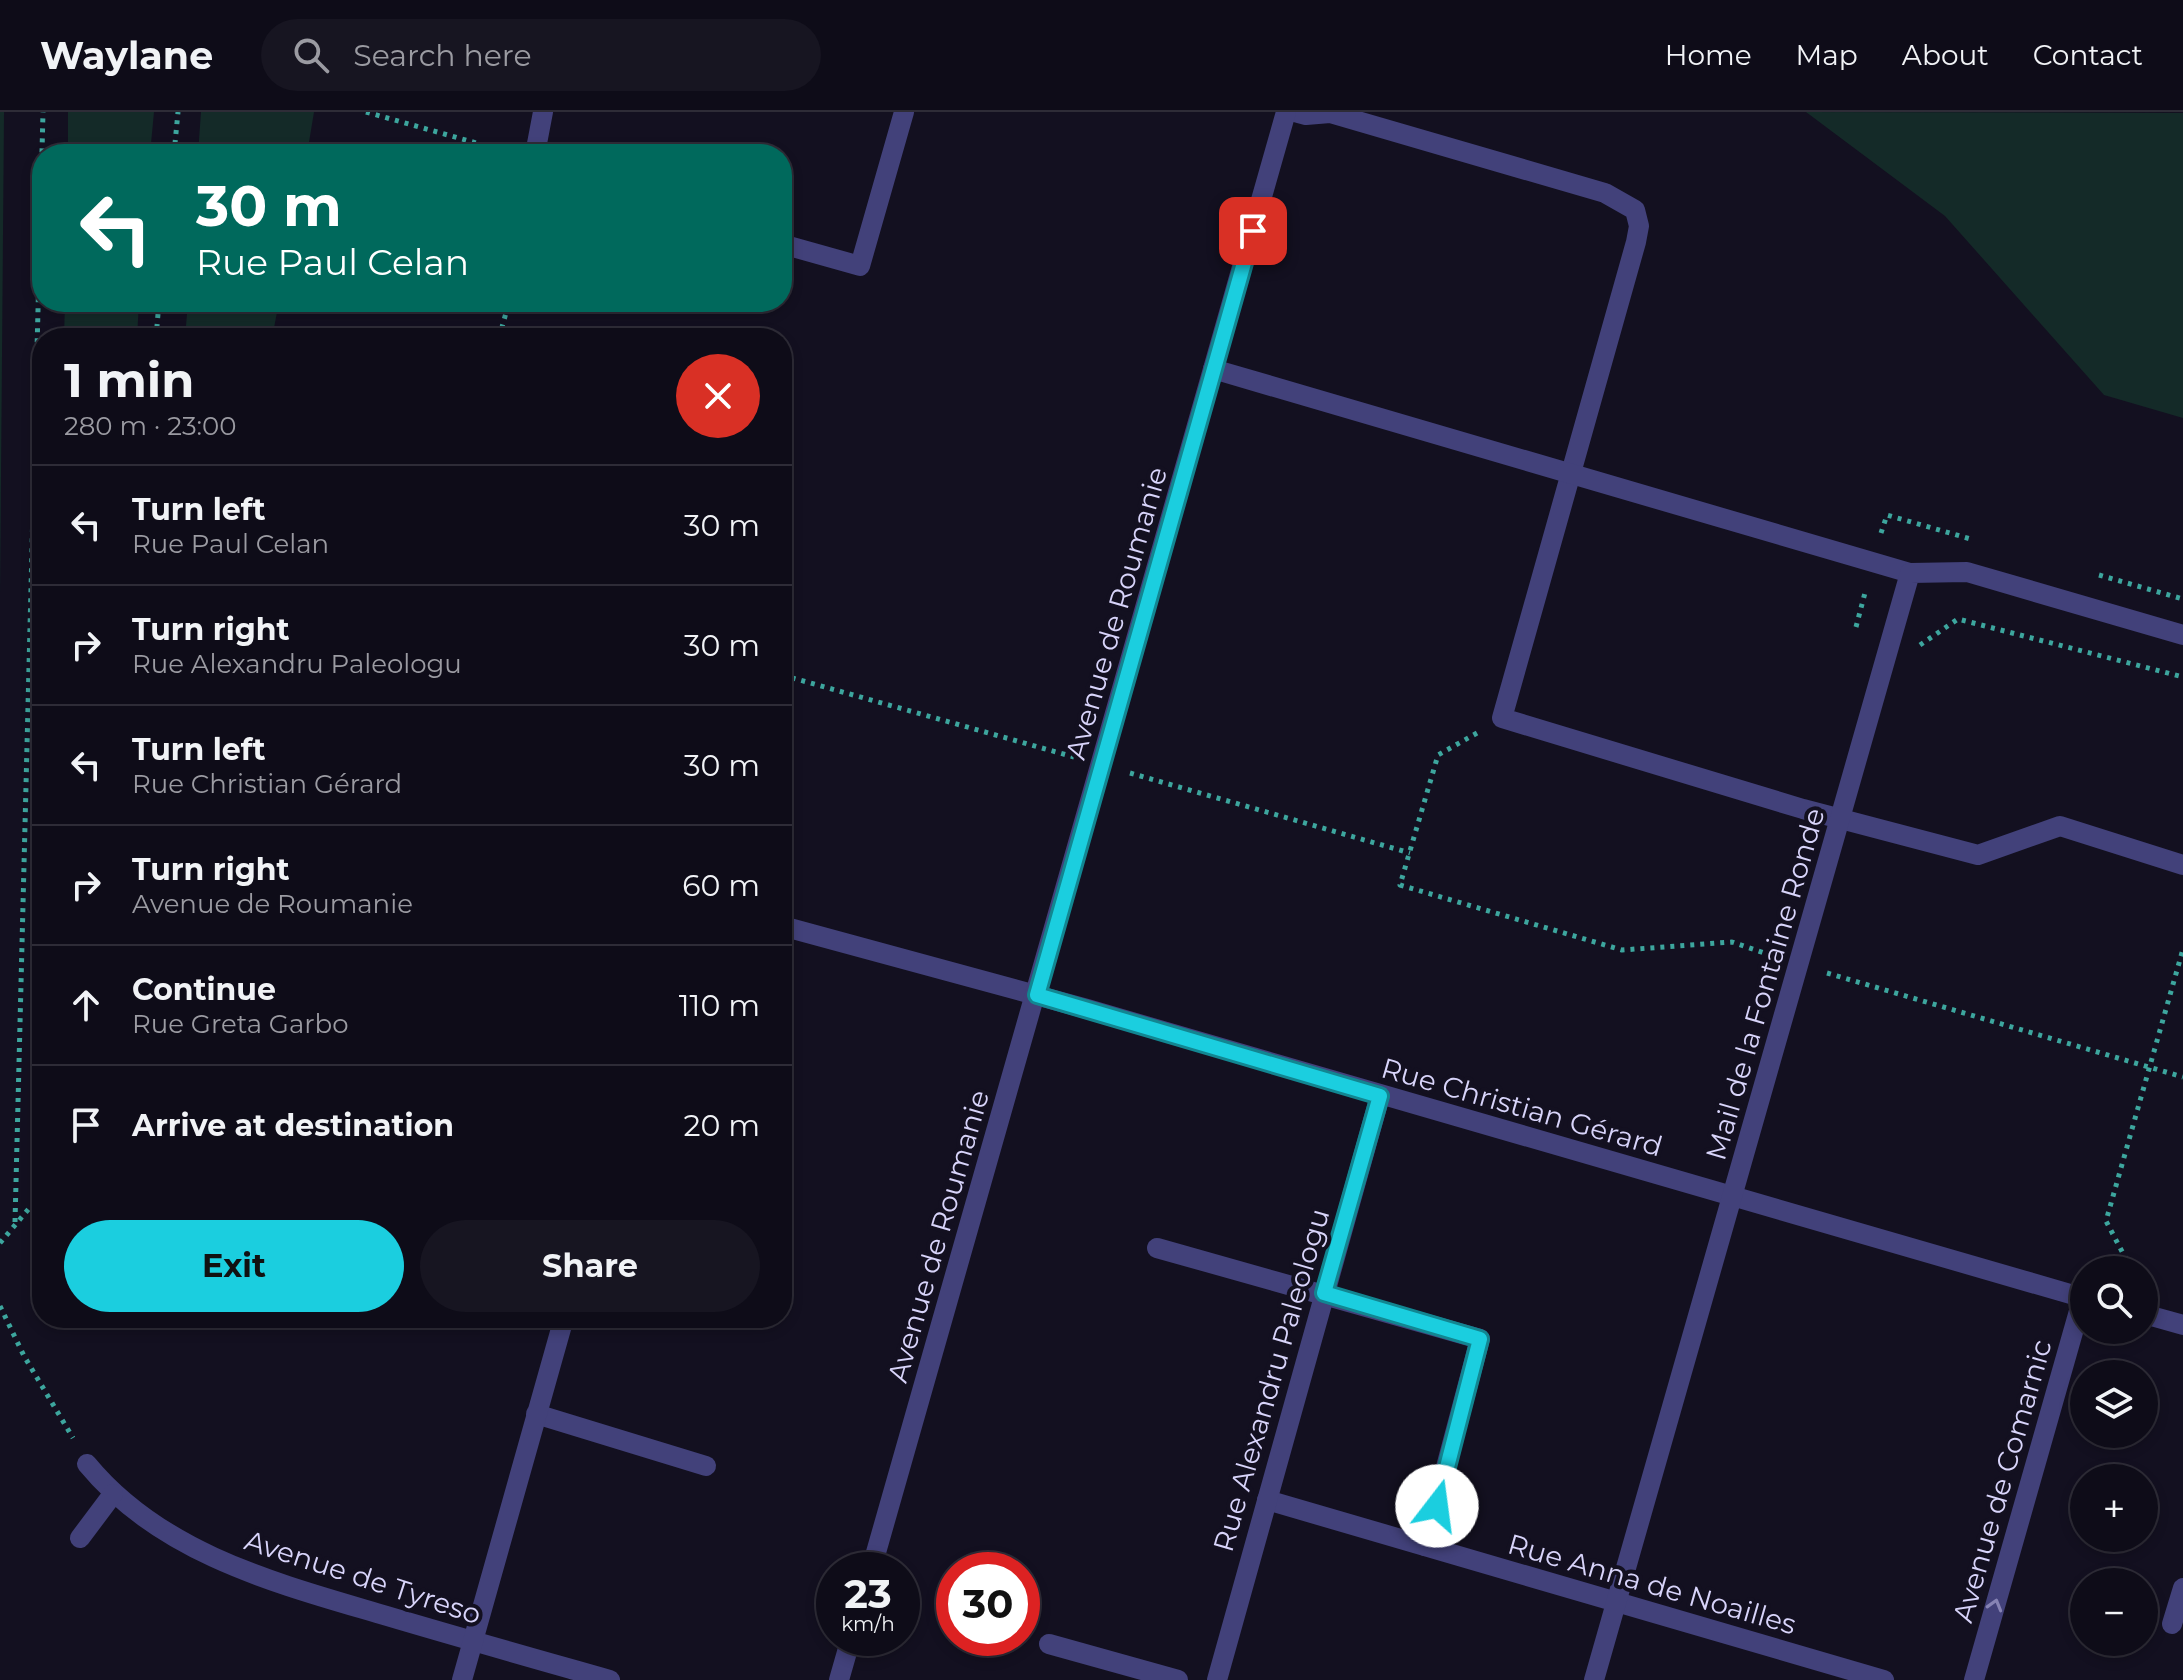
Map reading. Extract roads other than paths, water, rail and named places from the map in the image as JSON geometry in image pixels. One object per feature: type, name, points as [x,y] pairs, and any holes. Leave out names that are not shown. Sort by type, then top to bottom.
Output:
[{"type":"street","points":[[537,144],[543,112]]},
{"type":"street","points":[[792,247],[860,266],[904,112]]},
{"type":"street","name":"Avenue de Roumanie","points":[[876,1552],[1286,112]]},
{"type":"street","points":[[1295,112],[1306,115],[1330,113],[1605,193],[1635,210],[1639,226],[1636,242],[1502,718],[1842,820],[1978,855],[2060,826],[2183,865]]},
{"type":"street","points":[[1213,369],[1910,573],[1967,572],[2183,635]]},
{"type":"street","name":"Mail de la Fontaine Ronde","points":[[1594,1680],[1842,820],[1910,573]]},
{"type":"street","name":"Rue Christian Gérard","points":[[792,929],[1037,995],[2070,1294]]},
{"type":"street","name":"Rue Alexandru Paleologu","points":[[1217,1680],[1380,1096]]},
{"type":"street","points":[[1157,1248],[1480,1339],[1425,1546]]},
{"type":"street","points":[[2158,1318],[2183,1325]]},
{"type":"street","points":[[462,1680],[561,1328]]},
{"type":"street","name":"Avenue de Comarnic","points":[[1974,1680],[2071,1344]]},
{"type":"street","points":[[536,1414],[706,1466]]},
{"type":"street","name":"Avenue de Tyreso","points":[[87,1464],[113,1494],[178,1540],[260,1579],[610,1680]]},
{"type":"street","points":[[80,1538],[113,1494]]},
{"type":"street","name":"Rue Anna de Noailles","points":[[1267,1500],[1884,1680]]},
{"type":"street","points":[[2172,1624],[2183,1588]]},
{"type":"street","points":[[1049,1644],[1178,1680]]},
{"type":"street","points":[[839,1680],[846,1656]]}]
